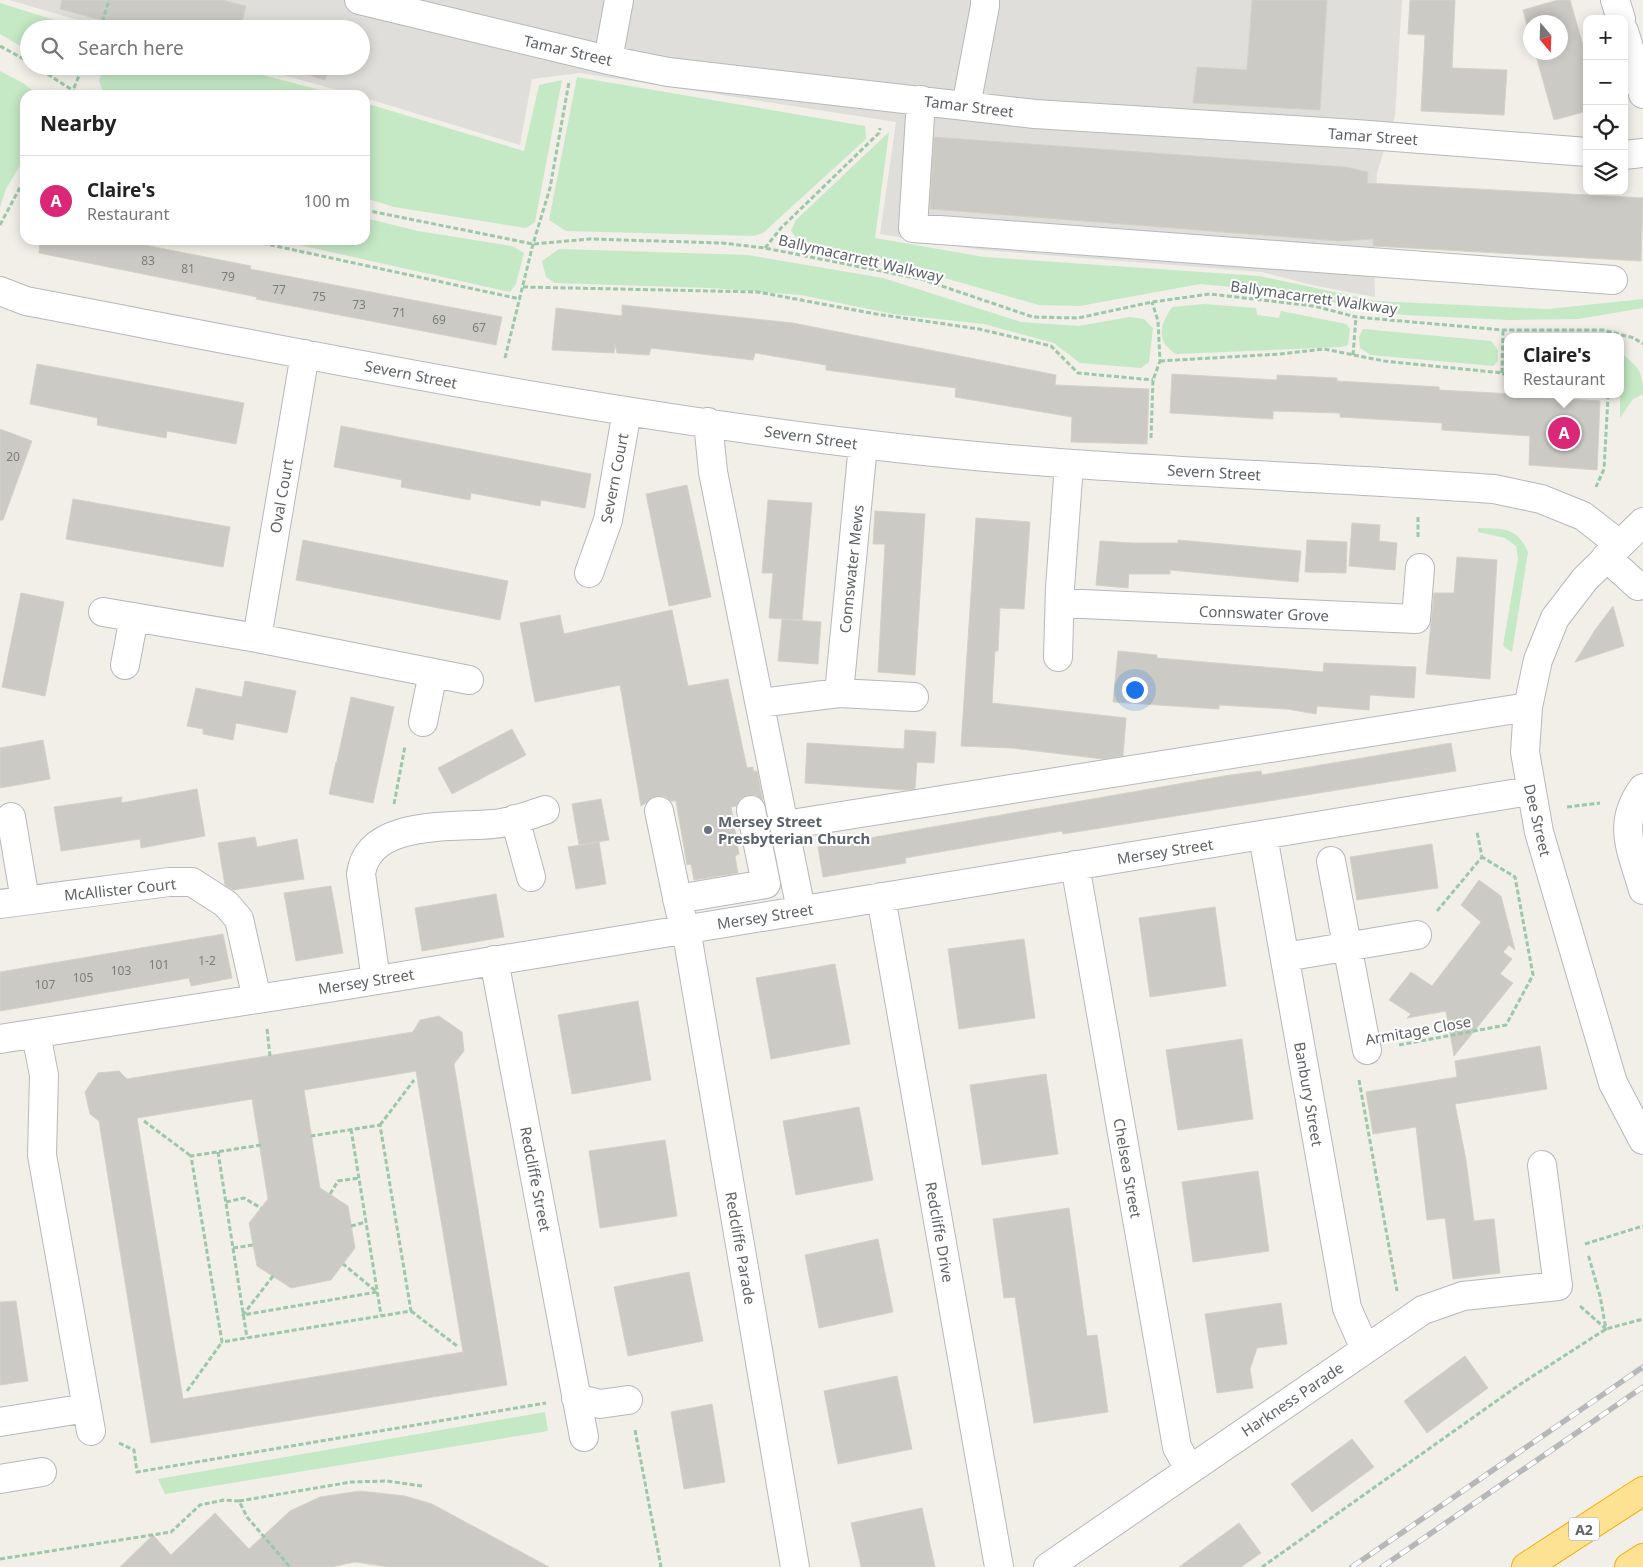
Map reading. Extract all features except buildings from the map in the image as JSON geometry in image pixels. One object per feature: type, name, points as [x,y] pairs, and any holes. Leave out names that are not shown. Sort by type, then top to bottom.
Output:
[{"type":"highway","name":"A2","points":[[1526,1567],[1643,1491]]},
{"type":"highway","points":[[1629,1567],[1643,1558]]},
{"type":"street","name":"Tamar Street","points":[[359,0],[608,60],[668,72],[1035,114],[1365,135],[1583,152]]},
{"type":"street","points":[[608,60],[619,0]]},
{"type":"street","points":[[966,106],[985,6],[984,0]]},
{"type":"street","points":[[1615,0],[1620,15]]},
{"type":"street","points":[[1632,40],[1643,94]]},
{"type":"street","points":[[920,100],[913,228],[1613,280]]},
{"type":"street","points":[[1628,154],[1643,153]]},
{"type":"street","name":"Severn Street","points":[[0,291],[26,301],[497,390],[627,411],[863,444],[1069,464],[1494,489],[1541,499],[1583,516],[1613,551],[1638,586]]},
{"type":"street","name":"Oval Court","points":[[257,638],[304,354]]},
{"type":"street","name":"Severn Court","points":[[589,573],[608,520],[627,411]]},
{"type":"street","points":[[708,422],[713,472],[767,702],[785,825],[801,910]]},
{"type":"street","name":"Connswater Mews","points":[[839,693],[863,444]]},
{"type":"street","points":[[1058,657],[1069,464]]},
{"type":"street","name":"Dee Street","points":[[1643,522],[1585,579],[1555,618],[1538,660],[1528,707],[1525,752],[1530,791],[1539,832],[1613,1083],[1635,1129],[1643,1140]]},
{"type":"street","name":"Connswater Grove","points":[[1060,603],[1416,620],[1420,568]]},
{"type":"street","points":[[103,612],[257,638],[469,680]]},
{"type":"street","points":[[125,665],[134,617]]},
{"type":"street","points":[[424,722],[433,673]]},
{"type":"street","points":[[767,702],[839,693],[914,697]]},
{"type":"street","points":[[785,825],[1528,707]]},
{"type":"street","points":[[1643,788],[1635,798],[1627,824],[1643,890]]},
{"type":"street","name":"Mersey Street","points":[[0,1039],[686,930],[1530,791]]},
{"type":"street","points":[[376,980],[361,874],[362,860],[371,849],[389,836],[447,825],[494,824],[545,810]]},
{"type":"street","points":[[677,899],[766,884],[751,810]]},
{"type":"street","name":"Redcliffe Parade","points":[[659,811],[677,899],[686,930],[796,1567]]},
{"type":"street","name":"McAllister Court","points":[[11,817],[13,902],[169,882],[192,882],[226,904],[239,919],[257,999]]},
{"type":"street","points":[[515,819],[531,877]]},
{"type":"street","name":"Banbury Street","points":[[1264,836],[1347,1308],[1365,1349]]},
{"type":"street","points":[[1330,861],[1367,1050]]},
{"type":"street","name":"Chelsea Street","points":[[1075,865],[1178,1447],[1189,1470]]},
{"type":"street","name":"Redcliffe Drive","points":[[881,897],[999,1567]]},
{"type":"street","points":[[1285,957],[1417,935]]},
{"type":"street","name":"Redcliffe Street","points":[[494,960],[584,1437]]},
{"type":"street","points":[[0,1422],[89,1420],[42,1155],[44,1075],[36,1034]]},
{"type":"street","points":[[1542,1165],[1558,1286]]},
{"type":"street","name":"Harkness Parade","points":[[1048,1567],[1423,1310],[1463,1296],[1558,1286]]},
{"type":"street","points":[[576,1398],[600,1404],[628,1400]]},
{"type":"street","points":[[0,1480],[42,1472]]},
{"type":"path","points":[[103,20],[109,0]]},
{"type":"path","points":[[0,46],[20,57]]},
{"type":"path","points":[[497,390],[533,244],[550,188],[575,52]]},
{"type":"path","points":[[47,75],[68,90]]},
{"type":"path","points":[[73,90],[79,75]]},
{"type":"path","points":[[765,248],[781,228],[879,133],[888,96]]},
{"type":"path","points":[[0,224],[20,186]]},
{"type":"path","name":"Ballymacarrett Walkway","points":[[370,211],[533,244],[590,240],[722,243],[765,248],[921,280],[1033,317],[1078,318],[1152,302],[1210,294],[1314,306],[1356,317],[1503,330],[1603,330],[1615,333]]},
{"type":"path","points":[[271,245],[520,299]]},
{"type":"path","points":[[523,287],[758,292],[876,314],[979,329],[1052,346],[1078,373],[1153,380]]},
{"type":"path","points":[[1150,469],[1153,380],[1160,361],[1158,321],[1152,302]]},
{"type":"path","points":[[1353,355],[1356,317]]},
{"type":"path","points":[[1160,361],[1280,354],[1324,349],[1384,361],[1502,373],[1503,330]]},
{"type":"path","name":"Ballymacarrett Walkway","points":[[1624,335],[1634,338],[1643,344]]},
{"type":"path","points":[[1583,516],[1604,469],[1608,398]]},
{"type":"path","points":[[389,836],[405,746],[424,722]]},
{"type":"path","points":[[1417,935],[1482,857],[1470,802]]},
{"type":"path","name":"Armitage Close","points":[[1403,1323],[1354,1052],[1506,1025],[1533,975],[1515,877],[1482,857]]},
{"type":"path","points":[[311,1136],[380,1125],[414,1080]]},
{"type":"path","points":[[144,1121],[191,1156],[222,1342],[187,1391]]},
{"type":"path","points":[[380,1125],[411,1311],[457,1346]]},
{"type":"path","points":[[351,1129],[381,1316]]},
{"type":"path","points":[[191,1156],[261,1145]]},
{"type":"path","points":[[218,1152],[247,1338]]},
{"type":"path","points":[[330,1194],[338,1181],[359,1178]]},
{"type":"path","points":[[226,1202],[244,1198],[261,1208]]},
{"type":"path","points":[[351,1226],[366,1222]]},
{"type":"path","points":[[1606,1329],[1600,1296],[1584,1242],[1643,1226]]},
{"type":"path","points":[[233,1248],[253,1245]]},
{"type":"path","points":[[343,1264],[377,1292]]},
{"type":"path","points":[[243,1315],[273,1276]]},
{"type":"path","points":[[1558,1286],[1606,1329]]},
{"type":"path","points":[[243,1315],[377,1292]]},
{"type":"path","points":[[222,1342],[411,1311]]},
{"type":"path","points":[[1262,1567],[1519,1386],[1606,1329],[1643,1319]]},
{"type":"path","points":[[89,1420],[134,1450],[137,1472],[576,1398]]},
{"type":"path","points":[[637,1439],[660,1567]]},
{"type":"path","points":[[0,1559],[171,1532],[200,1505],[224,1500],[239,1501],[351,1482],[387,1481],[422,1486]]},
{"type":"path","points":[[239,1501],[247,1517],[290,1567]]},
{"type":"shaded area","points":[[9,0],[1402,0],[1395,116],[1377,173],[1374,243],[1375,297],[1312,285],[1262,272],[982,250],[880,234],[896,122],[580,73],[532,79],[520,145],[370,100],[370,90],[337,90],[283,75],[370,75],[370,20],[78,20]]},
{"type":"green space","points":[[0,3],[54,20],[20,20],[20,46],[0,34]]},
{"type":"green space","points":[[0,71],[23,83],[32,90],[20,90],[20,165],[6,189],[0,207]]},
{"type":"green space","points":[[101,75],[262,75],[320,90],[103,90],[99,81]]},
{"type":"green space","points":[[577,77],[865,126],[866,139],[763,233],[754,236],[566,231],[549,220]]},
{"type":"green space","points":[[562,80],[535,222],[526,228],[394,207],[370,200],[370,105],[524,151],[539,85]]},
{"type":"green space","points":[[889,132],[875,238],[984,257],[1259,276],[1376,301],[1548,309],[1643,299],[1643,308],[1578,319],[1510,320],[1404,315],[1266,290],[1200,284],[1080,306],[1039,305],[875,258],[798,240],[791,231],[796,220]]},
{"type":"green space","points":[[370,219],[418,231],[512,246],[524,253],[516,284],[510,292],[299,245],[370,245]]},
{"type":"green space","points":[[559,249],[748,255],[883,278],[1021,322],[1079,326],[1129,317],[1144,319],[1153,328],[1149,362],[1141,368],[1080,363],[1054,343],[984,324],[893,314],[801,295],[711,288],[555,283],[546,277],[542,261]]},
{"type":"green space","points":[[1204,304],[1256,308],[1257,315],[1279,318],[1281,311],[1346,324],[1350,329],[1348,345],[1341,347],[1176,354],[1169,349],[1162,338],[1162,326],[1168,314],[1172,307]]},
{"type":"green space","points":[[1363,329],[1491,341],[1498,350],[1498,361],[1493,366],[1371,355],[1360,348],[1359,337]]},
{"type":"green space","points":[[1624,356],[1640,374],[1643,394],[1633,399],[1620,418],[1620,398],[1624,398]]},
{"type":"green space","points":[[1478,528],[1509,531],[1519,538],[1528,552],[1512,652],[1503,646],[1518,558],[1516,546],[1505,538],[1478,532]]},
{"type":"green space","points":[[545,1412],[548,1431],[165,1494],[158,1479]]},
{"type":"railway","points":[[1352,1567],[1643,1367]]},
{"type":"railway","points":[[1382,1567],[1643,1387]]},
{"type":"place","name":"Claire's","points":[[1564,433]]},
{"type":"place","name":"Mersey Street Presbyterian Church","points":[[708,830]]}]
